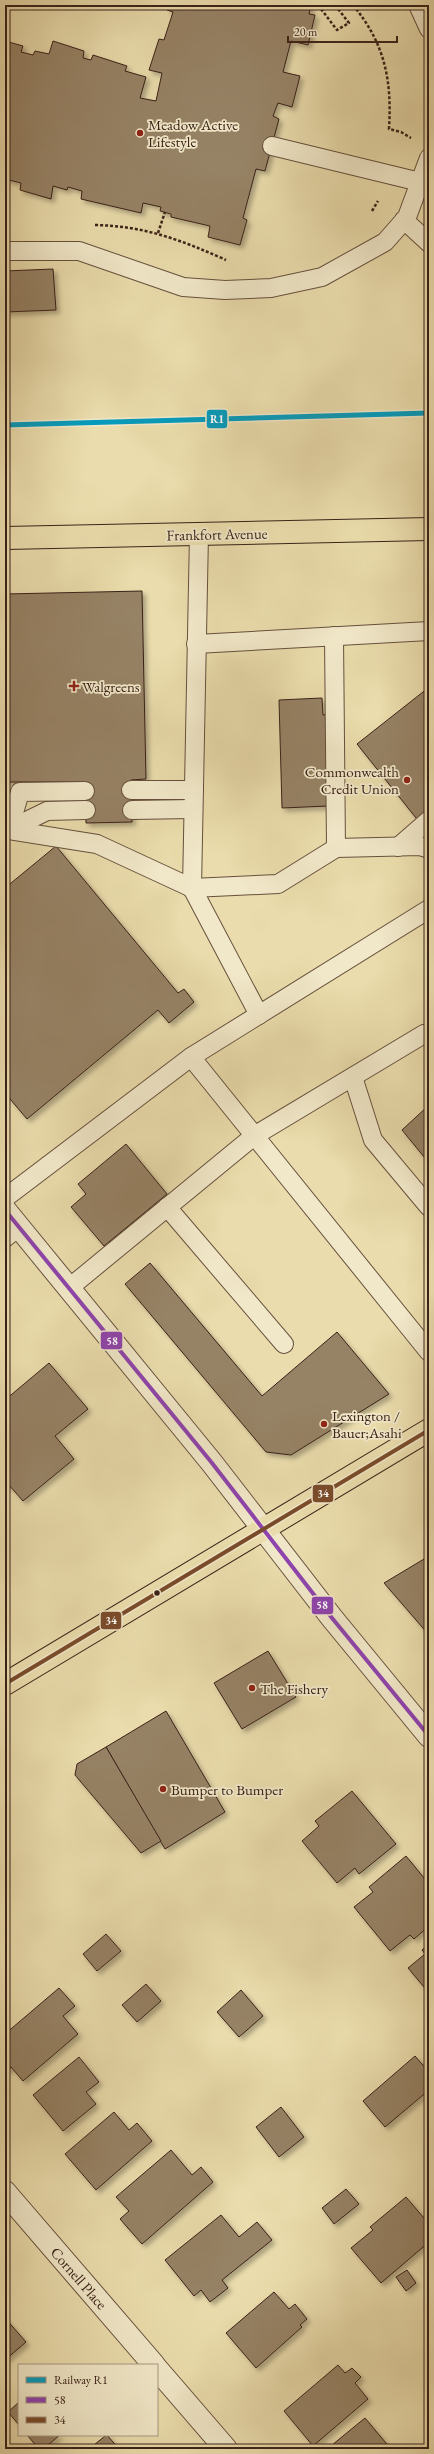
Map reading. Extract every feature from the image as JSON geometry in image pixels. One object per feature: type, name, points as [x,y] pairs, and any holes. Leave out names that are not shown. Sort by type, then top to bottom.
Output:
[{"type":"main road","name":"Frankfort Avenue","points":[[5,538],[429,528]]},
{"type":"main road","points":[[5,1684],[429,1430]]},
{"type":"street","points":[[5,1210],[12,1232],[69,1288],[212,1463],[332,1618],[429,1736]]},
{"type":"street","name":"Cornell Place","points":[[5,2192],[153,2364]]},
{"type":"street","points":[[158,2370],[226,2449]]},
{"type":"lane","points":[[418,5],[429,29]]},
{"type":"lane","points":[[272,146],[420,182]]},
{"type":"lane","points":[[5,251],[78,251],[183,287],[225,290],[272,288],[322,278],[385,242],[404,220],[429,158]]},
{"type":"lane","points":[[404,220],[429,244]]},
{"type":"lane","points":[[199,534],[192,888],[259,1015]]},
{"type":"lane","points":[[196,644],[429,631]]},
{"type":"lane","points":[[334,636],[336,848]]},
{"type":"lane","points":[[131,790],[194,790]]},
{"type":"lane","points":[[7,831],[20,792],[85,791]]},
{"type":"lane","points":[[132,810],[193,809]]},
{"type":"lane","points":[[7,831],[47,811],[86,810]]},
{"type":"lane","points":[[398,847],[429,820]]},
{"type":"lane","points":[[7,831],[97,844],[192,888],[278,884],[336,848],[426,845]]},
{"type":"lane","points":[[5,1198],[191,1057],[429,909]]},
{"type":"lane","points":[[69,1288],[254,1136],[424,1034]]},
{"type":"lane","points":[[191,1057],[429,1352]]},
{"type":"lane","points":[[353,1077],[373,1140],[429,1207]]},
{"type":"lane","points":[[167,1207],[284,1344]]},
{"type":"path","points":[[318,5],[337,30],[349,23],[335,5]]},
{"type":"path","points":[[355,6],[377,40],[388,73],[389,129],[401,132],[413,139]]},
{"type":"path","points":[[368,216],[394,176]]},
{"type":"path","points":[[158,233],[165,212]]},
{"type":"path","points":[[92,225],[123,226],[158,233],[233,262]]},
{"type":"building","name":"Meadow Active Lifestyle","points":[[168,5],[311,5],[309,14],[315,15],[308,45],[291,41],[283,72],[300,76],[292,107],[278,103],[273,116],[279,119],[265,171],[256,169],[243,218],[247,220],[240,245],[208,237],[210,226],[171,217],[171,214],[160,211],[161,207],[143,203],[141,213],[81,199],[82,191],[68,187],[67,190],[53,186],[51,199],[20,190],[21,183],[5,179],[5,41],[23,46],[21,52],[33,55],[35,51],[49,54],[53,41],[84,51],[83,58],[91,60],[93,55],[127,66],[125,71],[146,77],[140,98],[156,101],[162,73],[149,70],[159,39],[164,40],[173,12],[167,10]]},
{"type":"building","points":[[53,269],[56,310],[5,312],[5,271]]},
{"type":"building","name":"Walgreens","points":[[142,591],[146,779],[131,780],[132,822],[86,823],[85,782],[5,782],[5,594]]},
{"type":"building","name":"Commonwealth Credit Union","points":[[428,688],[429,816],[420,823],[357,744]]},
{"type":"building","points":[[322,698],[323,715],[332,714],[333,737],[326,738],[328,806],[282,808],[279,700]]},
{"type":"building","points":[[56,846],[178,993],[184,989],[194,1002],[169,1023],[158,1010],[27,1119],[5,1093],[5,888]]},
{"type":"building","points":[[429,1105],[429,1163],[402,1130]]},
{"type":"building","points":[[126,1144],[167,1194],[104,1246],[71,1207],[86,1194],[78,1184]]},
{"type":"building","points":[[150,1263],[262,1396],[337,1332],[389,1394],[291,1455],[266,1452],[125,1284]]},
{"type":"building","points":[[49,1363],[88,1409],[55,1436],[74,1459],[23,1501],[9,1485],[5,1488],[5,1400]]},
{"type":"building","points":[[429,1556],[429,1635],[384,1583]]},
{"type":"building","points":[[268,1651],[296,1697],[242,1729],[214,1683]]},
{"type":"building","points":[[166,1711],[225,1812],[165,1849],[106,1747]]},
{"type":"building","points":[[106,1747],[161,1841],[141,1853],[75,1775],[77,1764]]},
{"type":"building","points":[[352,1791],[396,1844],[359,1874],[355,1868],[337,1883],[302,1841],[319,1826],[315,1821]]},
{"type":"building","points":[[406,1856],[429,1884],[429,1926],[414,1939],[410,1935],[390,1951],[354,1907],[373,1892],[369,1887]]},
{"type":"building","points":[[106,1934],[121,1951],[97,1971],[83,1954]]},
{"type":"building","points":[[429,1944],[429,1993],[408,1968],[425,1954],[422,1950]]},
{"type":"building","points":[[146,1984],[161,2001],[137,2022],[122,2005]]},
{"type":"building","points":[[59,1988],[75,2006],[63,2016],[78,2034],[23,2081],[11,2067],[5,2072],[5,2034]]},
{"type":"building","points":[[241,1990],[263,2016],[239,2037],[217,2012]]},
{"type":"building","points":[[415,2056],[429,2072],[429,2090],[385,2127],[363,2101]]},
{"type":"building","points":[[79,2057],[99,2082],[86,2092],[96,2104],[63,2131],[33,2095]]},
{"type":"building","points":[[281,2107],[304,2137],[279,2157],[256,2127]]},
{"type":"building","points":[[114,2112],[129,2130],[137,2123],[152,2141],[96,2190],[65,2154]]},
{"type":"building","points":[[171,2150],[192,2175],[201,2167],[213,2182],[142,2244],[120,2219],[129,2211],[116,2197]]},
{"type":"building","points":[[346,2189],[359,2204],[334,2224],[322,2208]]},
{"type":"building","points":[[406,2197],[429,2224],[429,2242],[381,2283],[351,2248],[373,2230],[370,2227]]},
{"type":"building","points":[[221,2215],[239,2237],[257,2222],[272,2240],[222,2280],[228,2288],[210,2302],[201,2290],[194,2296],[165,2260]]},
{"type":"building","points":[[407,2270],[416,2283],[406,2291],[396,2277]]},
{"type":"building","points":[[274,2292],[289,2309],[295,2304],[307,2319],[300,2325],[302,2327],[256,2368],[226,2333]]},
{"type":"building","points":[[5,2318],[26,2342],[5,2360]]},
{"type":"building","points":[[338,2365],[345,2373],[352,2368],[361,2377],[355,2383],[368,2399],[313,2446],[284,2411]]},
{"type":"building","points":[[18,2403],[18,2424],[8,2412]]},
{"type":"building","points":[[365,2418],[391,2449],[335,2449],[332,2445]]},
{"type":"building","points":[[28,2436],[59,2436],[43,2449],[39,2449]]},
{"type":"building","points":[[105,2436],[108,2436],[119,2449],[89,2449]]},
{"type":"rail line","name":"R1","points":[[5,425],[429,413]]},
{"type":"transit line","name":"58","points":[[5,1210],[212,1463],[332,1618],[429,1736]]},
{"type":"transit line","name":"34","points":[[5,1684],[429,1430]]},
{"type":"place","name":"Meadow Active Lifestyle","points":[[140,133]]},
{"type":"place","name":"Walgreens","points":[[74,686]]},
{"type":"place","name":"Commonwealth Credit Union","points":[[407,780]]},
{"type":"place","name":"Lexington / Bauer;Asahi","points":[[324,1424]]},
{"type":"place","name":"The Fishery","points":[[252,1688]]},
{"type":"place","name":"Bumper to Bumper","points":[[163,1789]]}]
